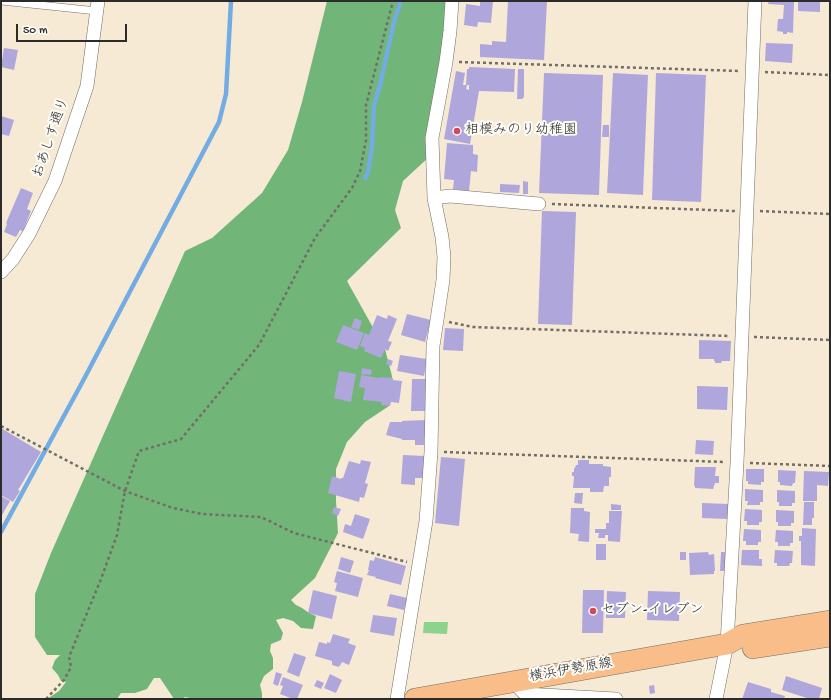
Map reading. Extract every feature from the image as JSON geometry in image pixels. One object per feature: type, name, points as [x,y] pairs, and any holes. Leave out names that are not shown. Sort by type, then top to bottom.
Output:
[{"type":"main road","name":"横浜伊勢原線","points":[[415,699],[727,644],[743,635],[830,620]]},
{"type":"main road","name":"横浜伊勢原線","points":[[727,644],[745,649],[830,636]]},
{"type":"street","points":[[397,699],[426,521],[432,452],[433,346],[443,280],[444,257],[442,236],[434,198],[432,138],[446,62],[452,1]]},
{"type":"street","points":[[716,699],[727,644],[737,463],[755,1]]},
{"type":"street","name":"おあしす通り","points":[[1,272],[13,259],[30,234],[56,181],[88,86],[98,6]]},
{"type":"street","points":[[434,198],[450,196],[539,204]]},
{"type":"street","points":[[513,682],[524,694],[616,699]]},
{"type":"lane","points":[[1,1],[98,6]]},
{"type":"path","points":[[46,699],[64,680],[71,667],[69,657],[101,579],[117,535],[125,491],[139,451],[180,439],[259,345],[315,238],[352,188],[360,171],[366,140],[366,105],[393,1]]},
{"type":"path","points":[[446,62],[752,71],[830,75]]},
{"type":"path","points":[[539,204],[830,214]]},
{"type":"path","points":[[437,319],[473,327],[830,340]]},
{"type":"path","points":[[1,426],[125,491],[173,508],[202,514],[261,517],[294,534],[419,565]]},
{"type":"path","points":[[432,452],[830,466]]},
{"type":"green space","points":[[327,1],[450,1],[429,157],[403,181],[395,210],[401,228],[347,281],[385,349],[392,376],[389,406],[365,422],[347,442],[336,469],[338,533],[315,578],[291,600],[296,605],[316,616],[313,629],[301,628],[293,621],[283,618],[276,620],[283,633],[281,640],[271,644],[270,651],[273,658],[273,669],[264,676],[260,685],[262,699],[194,699],[185,697],[182,699],[174,699],[160,678],[154,678],[147,689],[135,693],[121,693],[117,699],[47,699],[59,691],[66,682],[61,681],[52,668],[55,660],[60,655],[47,655],[35,637],[35,594],[51,553],[185,251],[212,238],[262,193],[288,150],[302,102]]},
{"type":"green space","points":[[424,622],[448,622],[447,634],[423,633]]},
{"type":"building","points":[[480,1],[493,1],[491,23],[478,22],[477,27],[464,25],[466,4],[480,6]]},
{"type":"building","points":[[508,1],[547,1],[544,60],[480,57],[480,44],[492,45],[492,41],[506,42]]},
{"type":"building","points":[[769,1],[794,1],[793,33],[787,32],[787,34],[783,34],[783,32],[777,31],[778,19],[783,19],[784,5],[768,4]]},
{"type":"building","points":[[798,1],[820,2],[820,12],[798,11]]},
{"type":"building","points":[[766,43],[793,44],[792,63],[765,61]]},
{"type":"building","points":[[4,48],[18,50],[14,70],[1,67]]},
{"type":"building","points":[[469,67],[515,69],[514,92],[479,91],[470,144],[444,139],[456,71],[465,73],[463,85],[466,85],[467,69],[469,69]],"holes":[[[467,85],[469,85],[469,90],[466,89]]]},
{"type":"building","points":[[518,69],[524,69],[524,97],[522,99],[517,99]]},
{"type":"building","points":[[544,73],[603,75],[599,195],[539,193]]},
{"type":"building","points":[[613,73],[648,75],[643,195],[607,193]]},
{"type":"building","points":[[656,73],[706,75],[701,202],[652,200]]},
{"type":"building","points":[[1,116],[14,120],[9,136],[1,134]]},
{"type":"building","points":[[603,125],[609,125],[609,137],[602,137]]},
{"type":"building","points":[[447,143],[473,145],[473,154],[478,155],[477,172],[471,171],[469,191],[453,189],[454,180],[444,179]]},
{"type":"building","points":[[523,181],[528,182],[528,194],[523,194]]},
{"type":"building","points":[[500,184],[520,185],[519,193],[500,192]]},
{"type":"building","points":[[21,188],[33,193],[27,209],[31,211],[23,231],[20,230],[16,237],[4,232],[6,223]]},
{"type":"building","points":[[542,211],[576,212],[572,325],[538,324]]},
{"type":"building","points":[[407,314],[431,320],[425,342],[401,335]]},
{"type":"building","points":[[377,315],[387,319],[388,315],[397,319],[388,341],[392,342],[388,351],[385,349],[381,358],[364,351],[365,348],[360,346],[365,333],[369,335]]},
{"type":"building","points":[[355,318],[362,321],[359,330],[351,327]]},
{"type":"building","points":[[343,325],[364,333],[357,350],[336,342]]},
{"type":"building","points":[[445,328],[464,329],[463,351],[443,350]]},
{"type":"building","points":[[699,340],[731,341],[730,361],[715,363],[714,359],[699,359]]},
{"type":"building","points":[[400,355],[427,359],[424,376],[397,371]]},
{"type":"building","points":[[388,359],[393,361],[391,366],[386,364]]},
{"type":"building","points":[[362,368],[372,370],[371,375],[361,374]]},
{"type":"building","points":[[339,371],[356,374],[351,402],[334,398]]},
{"type":"building","points":[[361,375],[379,378],[393,378],[393,380],[402,381],[399,403],[391,402],[390,406],[381,405],[382,402],[363,400],[365,388],[359,387]]},
{"type":"building","points":[[412,379],[427,379],[427,411],[411,411]]},
{"type":"building","points":[[697,386],[728,387],[727,410],[697,409]]},
{"type":"building","points":[[426,420],[426,438],[424,438],[424,445],[415,445],[415,440],[402,440],[386,435],[390,422]]},
{"type":"building","points":[[1,428],[41,452],[18,490],[20,491],[13,502],[1,495]]},
{"type":"building","points":[[696,440],[714,441],[713,455],[695,454]]},
{"type":"building","points":[[403,455],[425,456],[424,478],[415,478],[415,485],[401,484]]},
{"type":"building","points":[[441,457],[465,459],[459,526],[435,523]]},
{"type":"building","points":[[361,460],[371,462],[365,483],[368,484],[364,498],[360,497],[359,502],[328,493],[332,476],[341,479],[343,478],[349,461],[360,464]]},
{"type":"building","points":[[578,460],[589,460],[589,464],[603,464],[603,466],[611,467],[609,486],[604,486],[603,492],[590,492],[590,488],[573,488],[574,476],[572,476],[572,472],[574,472],[576,465],[578,465]]},
{"type":"building","points":[[695,467],[716,467],[715,476],[719,476],[719,483],[715,483],[713,489],[695,488]]},
{"type":"building","points":[[746,469],[764,469],[764,482],[761,482],[761,485],[748,484],[748,481],[746,481]]},
{"type":"building","points":[[778,470],[796,471],[795,483],[793,483],[792,486],[780,485],[780,482],[778,482]]},
{"type":"building","points":[[804,471],[829,472],[828,486],[817,485],[817,501],[803,501]]},
{"type":"building","points":[[745,489],[763,490],[763,502],[760,502],[760,505],[747,505],[748,501],[745,501]]},
{"type":"building","points":[[777,490],[795,491],[795,503],[792,503],[792,506],[779,506],[779,502],[777,502]]},
{"type":"building","points":[[575,493],[583,493],[582,504],[574,503]]},
{"type":"building","points":[[1,496],[10,501],[1,517]]},
{"type":"building","points":[[804,502],[814,502],[814,518],[812,518],[812,525],[803,525]]},
{"type":"building","points":[[702,503],[728,504],[728,519],[702,518]]},
{"type":"building","points":[[611,504],[621,505],[621,510],[611,510]]},
{"type":"building","points":[[334,507],[341,509],[338,516],[332,513]]},
{"type":"building","points":[[571,508],[584,508],[584,511],[590,512],[589,542],[578,541],[579,534],[570,533]]},
{"type":"building","points":[[745,509],[762,510],[762,522],[759,522],[759,525],[747,525],[747,521],[744,521]]},
{"type":"building","points":[[776,510],[794,511],[794,523],[791,523],[791,526],[778,526],[778,522],[776,522]]},
{"type":"building","points":[[609,511],[622,511],[620,542],[608,541],[608,535],[605,535],[605,538],[598,538],[599,533],[595,533],[595,529],[606,529],[606,523],[609,523]]},
{"type":"building","points":[[355,514],[370,519],[363,539],[343,532],[345,524],[351,526]]},
{"type":"building","points":[[802,528],[816,529],[815,566],[801,565],[801,541],[799,541],[799,536],[802,536]]},
{"type":"building","points":[[744,529],[761,530],[761,542],[758,542],[758,545],[746,545],[746,541],[743,541]]},
{"type":"building","points":[[776,530],[793,531],[793,543],[790,543],[790,546],[778,546],[778,542],[775,542]]},
{"type":"building","points":[[596,544],[606,544],[606,560],[596,560]]},
{"type":"building","points":[[742,550],[759,550],[759,559],[762,559],[762,566],[741,565]]},
{"type":"building","points":[[775,550],[793,551],[792,563],[790,563],[789,566],[777,566],[777,563],[774,563]]},
{"type":"building","points":[[680,552],[686,552],[686,560],[680,560]]},
{"type":"building","points":[[708,552],[709,555],[714,554],[714,574],[690,575],[689,553]]},
{"type":"building","points":[[721,552],[727,552],[727,571],[720,571]]},
{"type":"building","points":[[341,557],[354,561],[350,573],[338,569]]},
{"type":"building","points":[[375,557],[406,566],[401,585],[367,575],[370,560],[374,561]]},
{"type":"building","points":[[337,571],[363,578],[358,597],[335,591],[337,583],[334,582]]},
{"type":"building","points":[[313,590],[337,596],[332,619],[308,613]]},
{"type":"building","name":"セブン-イレブン","points":[[583,590],[604,590],[603,633],[582,633]]},
{"type":"building","points":[[607,591],[626,592],[625,618],[606,618]]},
{"type":"building","points":[[648,591],[680,592],[679,621],[647,620]]},
{"type":"building","points":[[390,594],[407,598],[404,610],[387,606]]},
{"type":"building","points":[[373,615],[397,618],[394,636],[370,632]]},
{"type":"building","points":[[333,634],[350,639],[348,643],[356,646],[349,665],[342,662],[339,667],[332,665],[332,661],[315,656],[319,642],[327,644],[327,642],[330,643]]},
{"type":"building","points":[[294,653],[306,657],[299,677],[287,672]]},
{"type":"building","points":[[276,672],[282,674],[278,686],[273,684]]},
{"type":"building","points":[[330,674],[342,680],[336,693],[324,688]]},
{"type":"building","points":[[786,676],[822,688],[819,699],[810,699],[782,690]]},
{"type":"building","points":[[283,677],[303,685],[297,699],[280,694],[283,686],[280,685]]},
{"type":"building","points":[[317,680],[324,683],[321,689],[314,686]]},
{"type":"building","points":[[748,682],[771,689],[771,692],[785,696],[784,699],[742,699]]},
{"type":"building","points":[[654,685],[655,693],[650,694],[649,686]]},
{"type":"waterway","points":[[1,532],[84,379],[219,122],[226,94],[231,1]]},
{"type":"waterway","points":[[365,178],[368,172],[372,147],[374,105],[400,1]]},
{"type":"place","name":"相模みのり幼稚園","points":[[457,131]]},
{"type":"place","name":"セブン-イレブン","points":[[593,611]]}]
